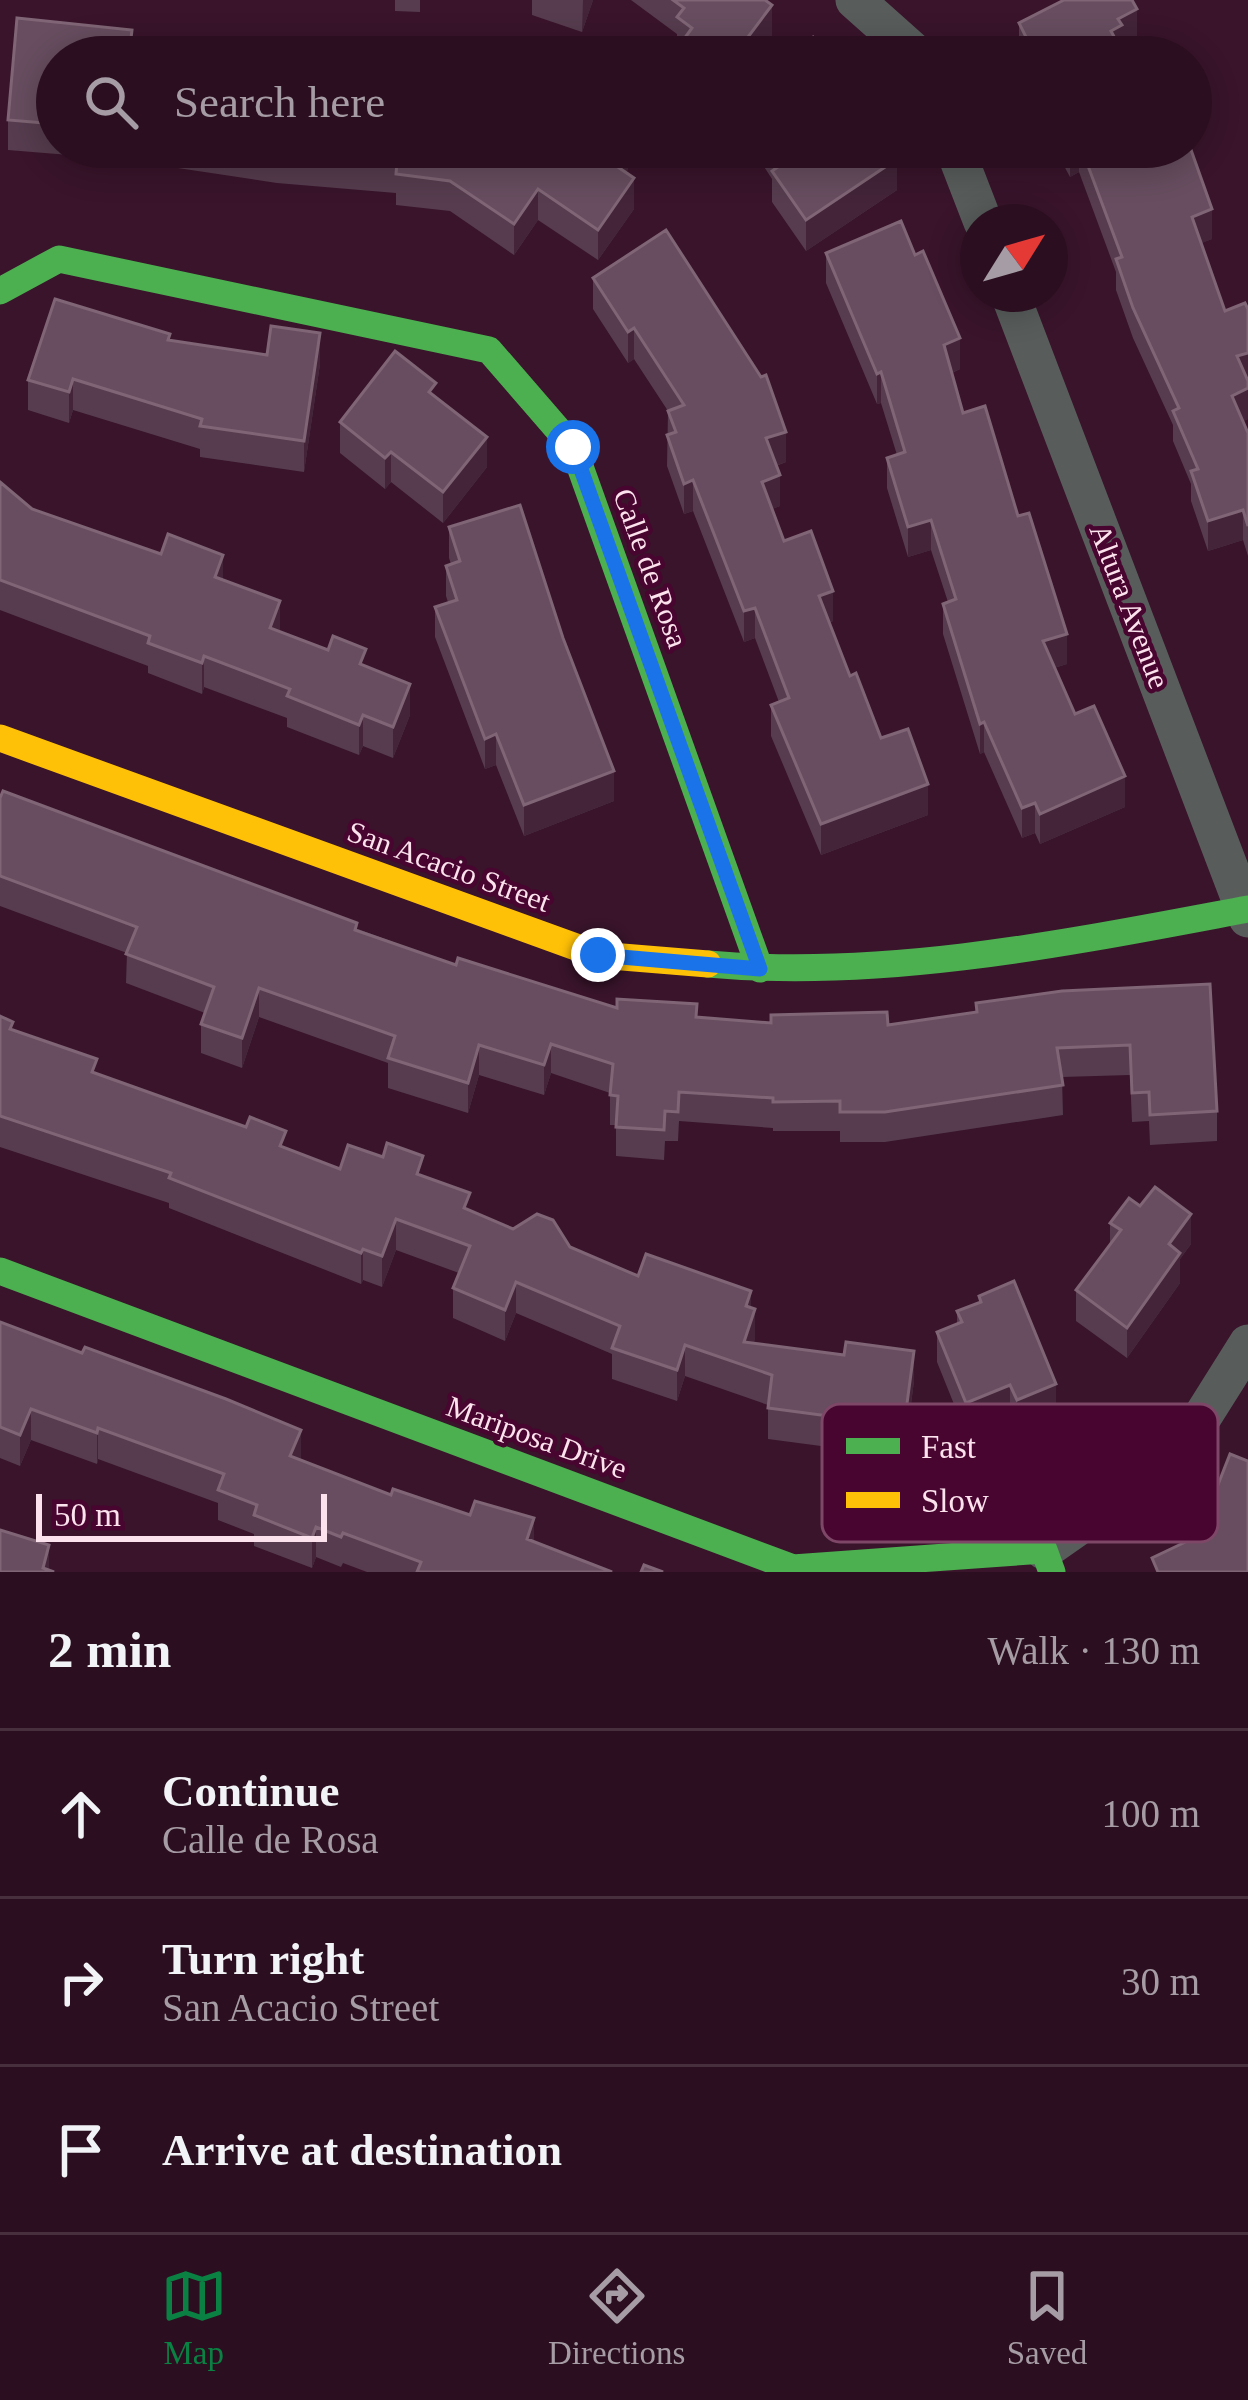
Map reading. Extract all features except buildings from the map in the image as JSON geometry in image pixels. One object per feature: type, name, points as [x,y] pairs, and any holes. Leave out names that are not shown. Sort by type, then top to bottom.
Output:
[{"type":"street","points":[[855,0],[896,36]]},
{"type":"street","points":[[962,168],[975,204]]},
{"type":"street","name":"Calle de Rosa","points":[[0,291],[59,259],[489,350],[573,447],[760,969]]},
{"type":"street","name":"Altura Avenue","points":[[1017,312],[1247,912]]},
{"type":"street","name":"San Acacio Street","points":[[0,738],[598,955],[760,969],[1001,955],[1247,912]]},
{"type":"street","name":"Mariposa Drive","points":[[0,1271],[793,1568],[1048,1561]]},
{"type":"street","points":[[1210,1404],[1248,1344]]},
{"type":"street","points":[[1048,1561],[1072,1542]]},
{"type":"traffic: fast","points":[[0,291],[59,259],[489,350],[573,447],[760,969]]},
{"type":"traffic: fast","points":[[708,964],[775,968],[911,962],[1047,945],[1248,909]]},
{"type":"traffic: fast","points":[[0,1271],[793,1568],[1044,1550],[1052,1572]]},
{"type":"traffic: slow","points":[[0,738],[598,955],[708,964]]},
{"type":"route","points":[[573,447],[760,969],[598,955]]}]
